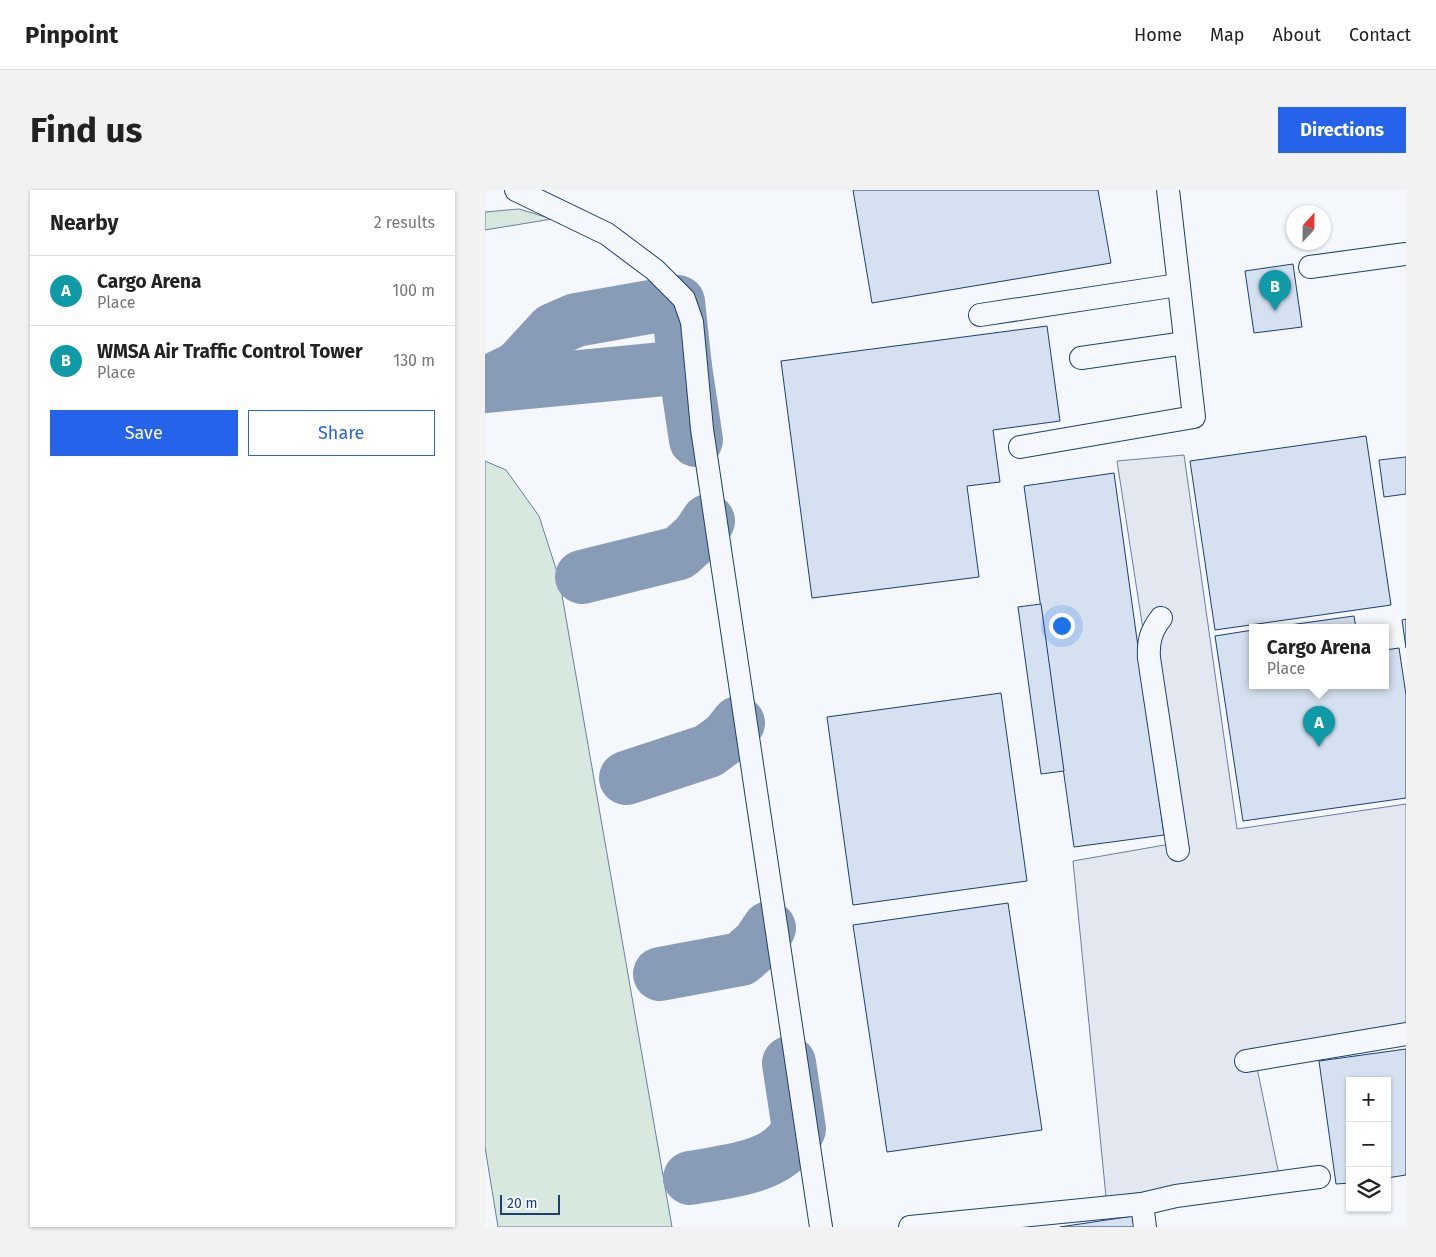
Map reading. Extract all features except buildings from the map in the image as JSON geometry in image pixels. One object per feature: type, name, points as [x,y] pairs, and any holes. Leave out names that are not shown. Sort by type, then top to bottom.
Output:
[{"type":"lane","points":[[516,190],[607,234],[647,264],[684,299],[692,322],[703,429],[821,1227]]},
{"type":"lane","points":[[1020,446],[1194,417],[1168,190]]},
{"type":"lane","points":[[1311,267],[1406,254]]},
{"type":"lane","points":[[980,315],[1179,285]]},
{"type":"lane","points":[[1081,358],[1185,342]]},
{"type":"lane","points":[[1161,618],[1152,630],[1149,643],[1149,658],[1179,850]]},
{"type":"lane","points":[[1246,1061],[1406,1034]]},
{"type":"lane","points":[[910,1227],[1142,1204],[1176,1196],[1319,1177]]},
{"type":"lane","points":[[1142,1204],[1145,1227]]},
{"type":"shaded area","points":[[519,209],[552,219],[485,230],[485,212]]},
{"type":"shaded area","points":[[1184,455],[1237,829],[1406,804],[1406,1033],[1255,1058],[1279,1175],[1106,1197],[1073,861],[1176,843],[1117,461]]},
{"type":"shaded area","points":[[485,461],[506,470],[539,516],[559,578],[672,1227],[498,1227],[485,1147]]},
{"type":"taxiway","points":[[485,384],[518,368],[553,330],[576,320],[678,302],[685,367]]},
{"type":"taxiway","points":[[485,386],[685,367],[696,440]]},
{"type":"taxiway","points":[[582,577],[679,553],[698,536],[708,521]]},
{"type":"taxiway","points":[[626,778],[708,751],[726,738],[738,723]]},
{"type":"taxiway","points":[[660,974],[741,959],[758,944],[769,928]]},
{"type":"taxiway","points":[[690,1178],[752,1166],[780,1153],[791,1142],[799,1129],[789,1063]]},
{"type":"place","name":"WMSA Air Traffic Control Tower","points":[[1275,311]]},
{"type":"place","name":"Cargo Arena","points":[[1319,747]]}]
